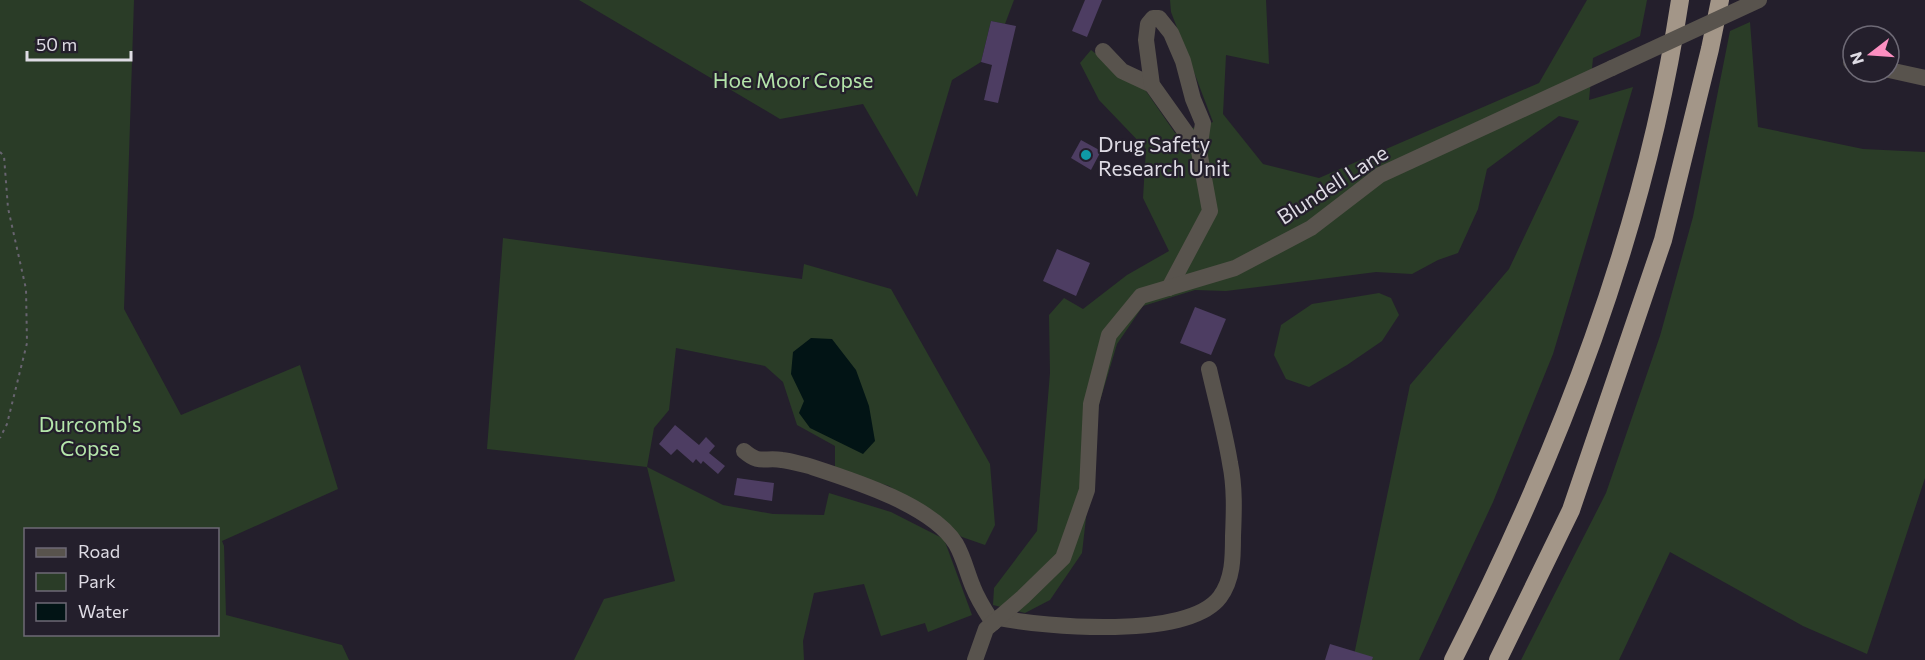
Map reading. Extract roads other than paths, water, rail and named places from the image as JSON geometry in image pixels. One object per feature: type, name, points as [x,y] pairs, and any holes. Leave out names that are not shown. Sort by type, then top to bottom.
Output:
[{"type":"highway","points":[[1453,660],[1496,577],[1545,468],[1593,342],[1644,174],[1664,93],[1680,0]]},
{"type":"highway","points":[[1498,660],[1571,510],[1663,240],[1720,0]]},
{"type":"street","name":"Blundell Lane","points":[[975,660],[986,629],[1063,558],[1087,490],[1091,404],[1109,335],[1141,296],[1235,268],[1311,228],[1380,175],[1759,0]]},
{"type":"street","points":[[1170,288],[1210,211],[1199,151],[1203,123],[1193,99],[1183,61],[1171,33],[1159,18],[1153,18],[1148,24],[1146,40],[1152,85],[1199,151]]},
{"type":"street","points":[[1103,51],[1122,71],[1152,85]]},
{"type":"street","points":[[1901,73],[1925,78]]},
{"type":"street","points":[[744,451],[762,461],[780,459],[806,465],[864,485],[926,515],[946,529],[957,545],[973,587],[996,621],[1065,626],[1157,624],[1192,617],[1218,599],[1230,577],[1234,507],[1231,465],[1209,369]]},
{"type":"water","points":[[811,338],[832,339],[856,370],[869,406],[875,441],[863,454],[810,428],[799,413],[804,401],[791,374],[793,352]]},
{"type":"place","name":"Drug Safety Research Unit","points":[[1086,155]]},
{"type":"park label","name":"Hoe Moor Copse","points":[[793,79]]},
{"type":"park label","name":"Durcomb's Copse","points":[[90,435]]}]
